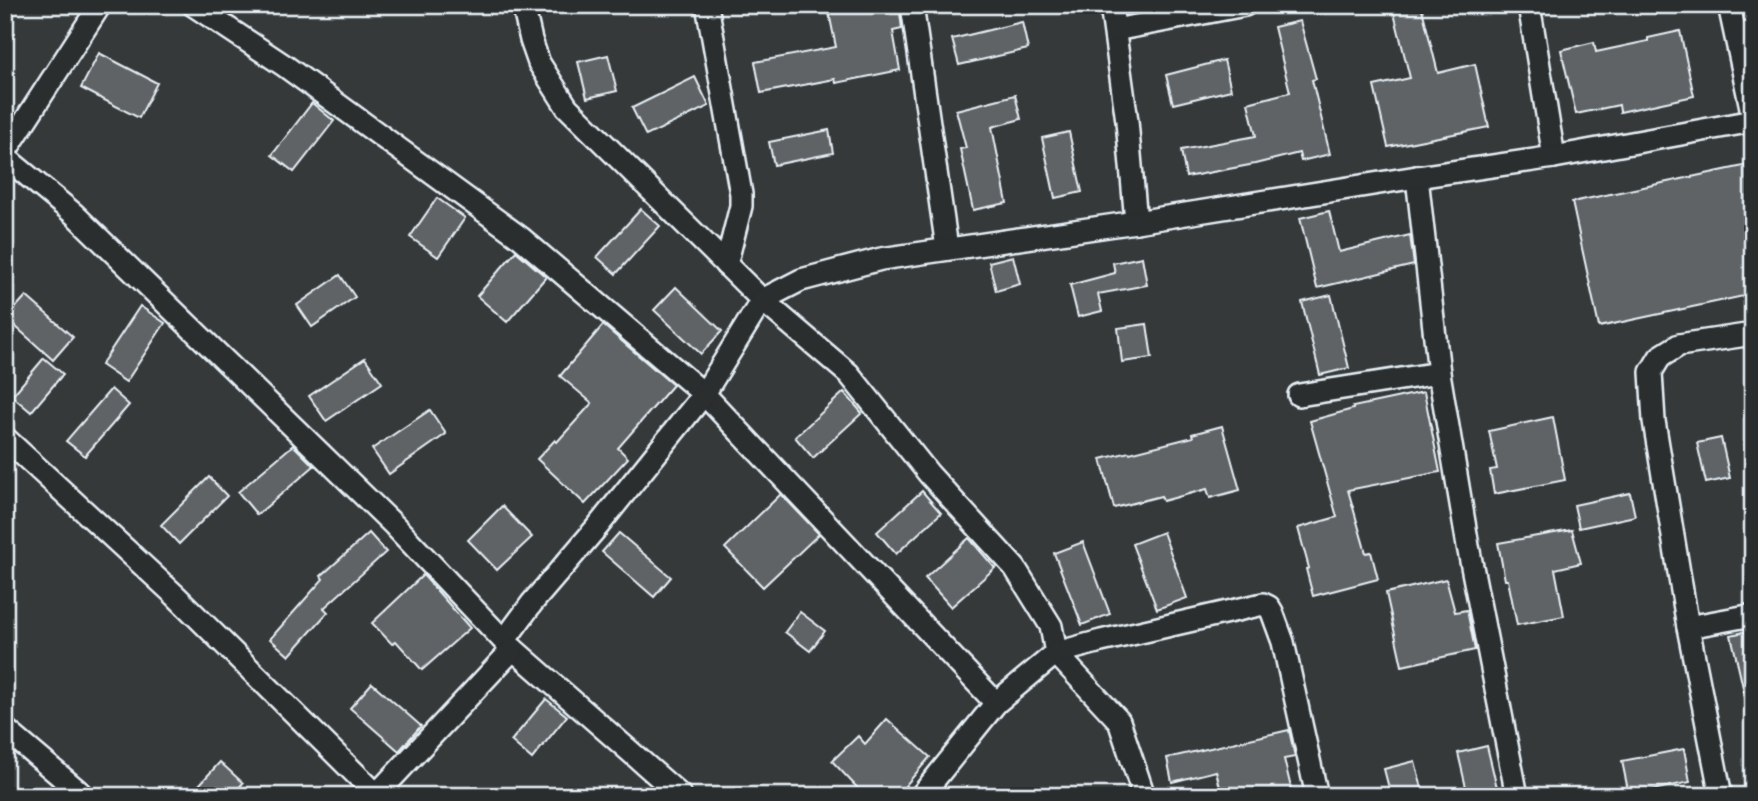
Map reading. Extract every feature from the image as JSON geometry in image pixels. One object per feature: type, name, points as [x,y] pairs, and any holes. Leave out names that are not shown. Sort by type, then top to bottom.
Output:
[{"type":"street","points":[[100,5],[5,154],[74,215],[354,486],[509,645],[681,796]]},
{"type":"street","points":[[192,5],[285,66],[521,238],[704,394],[996,703]]},
{"type":"street","points":[[523,5],[539,63],[567,107],[762,300],[849,374],[929,474],[1015,568],[1051,626],[1056,653],[1118,721],[1144,796]]},
{"type":"street","points":[[707,5],[741,194],[741,206],[726,265]]},
{"type":"street","points":[[912,5],[947,248]]},
{"type":"street","points":[[1111,5],[1127,121],[1136,222]]},
{"type":"street","points":[[1115,30],[1245,5]]},
{"type":"street","points":[[1529,5],[1553,157]]},
{"type":"street","points":[[5,438],[176,596],[377,795],[509,645],[532,603],[704,394],[762,300],[801,280],[881,259],[1553,157],[1753,119],[1728,5]]},
{"type":"street","points":[[1417,177],[1439,373],[1468,546],[1517,796]]},
{"type":"street","points":[[1721,796],[1688,627],[1654,421],[1651,372],[1660,357],[1679,345],[1753,334]]},
{"type":"street","points":[[1299,395],[1439,373]]},
{"type":"street","points":[[921,796],[996,703],[1056,653],[1262,604],[1272,612],[1283,642],[1317,796]]},
{"type":"street","points":[[1688,627],[1753,615]]},
{"type":"street","points":[[5,729],[84,796]]},
{"type":"building","points":[[866,5],[899,5],[902,29],[893,31],[900,70],[836,83],[835,79],[761,93],[755,62],[836,47],[829,13]]},
{"type":"building","points":[[1392,5],[1421,5],[1438,73],[1475,64],[1489,127],[1388,147],[1374,86],[1410,78]]},
{"type":"building","points":[[1300,21],[1316,79],[1312,80],[1330,154],[1301,161],[1299,153],[1186,177],[1181,150],[1256,136],[1248,103],[1290,92],[1274,27]]},
{"type":"building","points":[[1022,22],[1028,49],[959,65],[952,39]]},
{"type":"building","points":[[1680,31],[1694,96],[1620,112],[1619,105],[1576,114],[1561,50],[1594,42],[1596,52]]},
{"type":"building","points":[[99,53],[157,83],[139,118],[81,88]]},
{"type":"building","points":[[608,55],[617,91],[587,98],[578,62]]},
{"type":"building","points":[[1224,60],[1231,90],[1173,104],[1166,75]]},
{"type":"building","points":[[695,77],[709,106],[646,136],[632,108]]},
{"type":"building","points":[[1015,95],[1021,119],[992,127],[1007,203],[973,210],[960,149],[966,148],[956,110]]},
{"type":"building","points":[[312,103],[334,121],[294,172],[272,155]]},
{"type":"building","points":[[829,130],[833,153],[774,165],[769,142]]},
{"type":"building","points":[[1069,132],[1082,192],[1055,198],[1042,138]]},
{"type":"building","points":[[1753,164],[1753,294],[1599,327],[1572,202]]},
{"type":"building","points":[[437,198],[465,218],[438,257],[410,237]]},
{"type":"building","points":[[641,209],[660,226],[616,274],[597,257]]},
{"type":"building","points":[[1329,211],[1339,252],[1410,235],[1414,265],[1317,288],[1300,218]]},
{"type":"building","points":[[516,251],[546,277],[507,322],[477,296]]},
{"type":"building","points":[[1013,256],[1020,284],[996,291],[989,262]]},
{"type":"building","points":[[1142,257],[1147,285],[1098,294],[1102,311],[1078,317],[1070,285],[1115,273],[1113,263]]},
{"type":"building","points":[[340,275],[355,297],[312,327],[297,305]]},
{"type":"building","points":[[676,287],[722,331],[701,354],[654,310]]},
{"type":"building","points":[[1331,295],[1349,368],[1320,375],[1302,302]]},
{"type":"building","points":[[26,296],[73,337],[53,360],[6,318]]},
{"type":"building","points":[[140,306],[165,323],[126,382],[101,365]]},
{"type":"building","points":[[1147,324],[1152,358],[1122,362],[1118,328]]},
{"type":"building","points":[[603,325],[673,385],[618,448],[628,458],[585,504],[537,459],[555,440],[557,442],[592,403],[560,376]]},
{"type":"building","points":[[44,358],[63,374],[31,412],[12,396]]},
{"type":"building","points":[[365,358],[382,383],[326,421],[309,396]]},
{"type":"building","points":[[111,389],[129,405],[85,456],[66,441]]},
{"type":"building","points":[[844,392],[862,413],[813,458],[795,437]]},
{"type":"building","points":[[1424,392],[1440,472],[1348,490],[1366,553],[1371,552],[1378,579],[1313,596],[1306,569],[1309,568],[1298,528],[1337,517],[1310,421],[1353,407]]},
{"type":"building","points":[[430,410],[446,434],[389,474],[372,449]]},
{"type":"building","points":[[1553,417],[1565,480],[1494,494],[1490,470],[1497,469],[1489,431]]},
{"type":"building","points":[[1222,426],[1240,490],[1210,498],[1207,489],[1163,501],[1161,496],[1114,508],[1101,459],[1193,437],[1192,434]]},
{"type":"building","points":[[1721,438],[1730,478],[1706,483],[1697,443]]},
{"type":"building","points":[[293,445],[314,466],[257,515],[238,492]]},
{"type":"building","points":[[209,477],[227,496],[179,544],[161,525]]},
{"type":"building","points":[[922,491],[941,513],[896,554],[877,532]]},
{"type":"building","points":[[1630,493],[1635,516],[1579,528],[1574,505]]},
{"type":"building","points":[[781,494],[819,534],[763,587],[725,548]]},
{"type":"building","points":[[502,506],[532,537],[497,570],[468,540]]},
{"type":"building","points":[[1572,530],[1581,563],[1555,569],[1564,616],[1517,625],[1498,543]]},
{"type":"building","points":[[1163,532],[1187,598],[1157,609],[1132,544]]},
{"type":"building","points":[[369,533],[386,552],[324,608],[328,612],[289,656],[270,639],[323,579],[321,576]]},
{"type":"building","points":[[619,533],[671,577],[654,597],[602,552]]},
{"type":"building","points":[[969,538],[995,568],[951,607],[925,578]]},
{"type":"building","points":[[1083,542],[1110,614],[1082,625],[1054,553]]},
{"type":"building","points":[[423,575],[470,628],[422,670],[396,641],[392,644],[372,623]]},
{"type":"building","points":[[1446,579],[1455,612],[1467,610],[1475,650],[1402,666],[1386,593]]},
{"type":"building","points":[[800,612],[825,631],[810,651],[785,632]]},
{"type":"building","points":[[1753,630],[1753,705],[1747,705],[1731,635]]},
{"type":"building","points":[[372,683],[421,726],[399,751],[350,708]]},
{"type":"building","points":[[546,699],[567,716],[532,759],[511,741]]},
{"type":"building","points":[[887,719],[930,757],[905,786],[909,791],[908,796],[865,796],[832,761],[858,736],[865,744]]},
{"type":"building","points":[[1289,730],[1295,757],[1284,759],[1293,796],[1222,796],[1216,771],[1172,782],[1167,758]]},
{"type":"building","points":[[1487,746],[1499,796],[1468,796],[1458,753]]},
{"type":"building","points":[[1684,749],[1690,782],[1629,795],[1622,761]]},
{"type":"building","points":[[1415,761],[1424,796],[1391,796],[1384,769]]},
{"type":"building","points":[[220,762],[243,783],[232,796],[189,796]]}]
